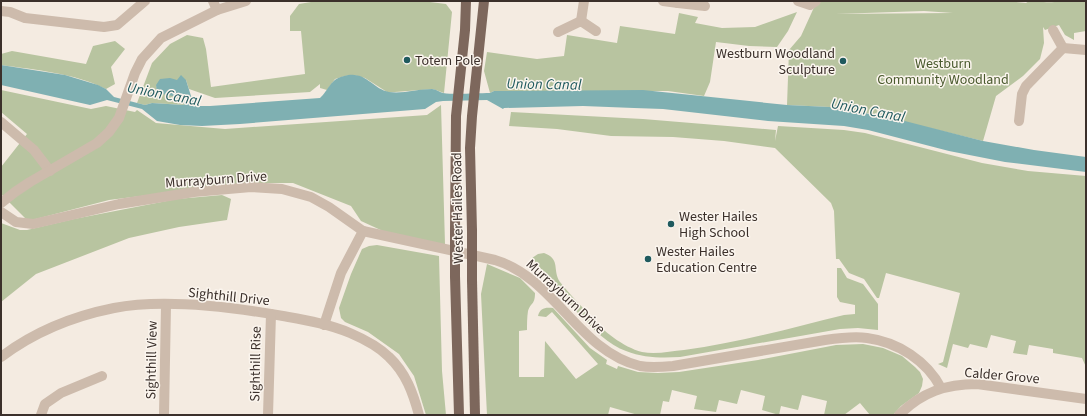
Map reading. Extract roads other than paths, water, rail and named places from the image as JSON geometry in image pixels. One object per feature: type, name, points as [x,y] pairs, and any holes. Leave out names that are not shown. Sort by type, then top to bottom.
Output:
[{"type":"main road","name":"Wester Hailes Road","points":[[460,415],[454,230],[456,116],[465,30],[466,1]]},
{"type":"main road","name":"Wester Hailes Road","points":[[475,415],[470,148],[484,1]]},
{"type":"street","points":[[1,11],[10,12],[25,18],[104,28],[117,24],[145,1]]},
{"type":"street","points":[[1,204],[15,192],[97,144],[109,132],[119,118],[135,73],[142,59],[161,38],[215,6],[246,1]]},
{"type":"street","points":[[582,21],[584,1]]},
{"type":"street","points":[[663,1],[705,6]]},
{"type":"street","points":[[798,1],[810,5],[816,1]]},
{"type":"street","points":[[582,21],[596,31]]},
{"type":"street","points":[[558,32],[582,21]]},
{"type":"street","points":[[1053,30],[1063,48]]},
{"type":"street","points":[[1063,48],[1086,50]]},
{"type":"street","points":[[1019,122],[1017,105],[1026,86],[1063,48]]},
{"type":"street","points":[[1,122],[34,150],[50,171]]},
{"type":"street","name":"Murrayburn Drive","points":[[1,212],[16,222],[33,224],[119,204],[194,192],[264,187],[282,189],[311,198],[329,207],[363,231],[495,260],[514,268],[547,294],[580,329],[607,352],[627,362],[642,366],[673,366],[824,340],[867,337],[894,345],[905,351],[918,360],[932,374],[941,388]]},
{"type":"street","points":[[324,325],[341,273],[363,231]]},
{"type":"street","name":"Sighthill View","points":[[164,415],[166,305]]},
{"type":"street","name":"Sighthill Drive","points":[[1,357],[34,336],[80,317],[116,308],[192,305],[245,310],[324,325],[350,333],[366,340],[389,357],[404,375],[411,388],[419,415]]},
{"type":"street","name":"Sighthill Rise","points":[[268,415],[271,314]]},
{"type":"street","points":[[42,415],[45,404],[62,393],[102,376]]},
{"type":"street","name":"Calder Grove","points":[[899,415],[914,402],[927,394],[941,388],[963,384],[977,384],[1086,399]]},
{"type":"water","name":"Union Canal","points":[[1,65],[65,75],[98,85],[106,89],[114,97],[145,105],[152,103],[184,105],[184,98],[157,93],[156,85],[160,79],[170,78],[177,80],[181,75],[186,80],[195,103],[200,106],[210,106],[320,98],[339,77],[352,75],[363,78],[389,92],[432,89],[448,94],[490,93],[494,91],[643,90],[787,105],[830,107],[893,118],[983,141],[1086,157],[1086,172],[1005,162],[949,151],[868,130],[844,126],[768,121],[663,109],[583,106],[503,109],[487,100],[443,101],[436,102],[425,109],[240,124],[202,126],[180,125],[157,121],[142,109],[107,100],[90,105],[1,85]]},
{"type":"place","name":"Totem Pole","points":[[407,60]]},
{"type":"place","name":"Westburn Woodland Sculpture","points":[[843,61]]},
{"type":"place","name":"Wester Hailes High School","points":[[671,224]]},
{"type":"place","name":"Wester Hailes Education Centre","points":[[648,259]]},
{"type":"park label","name":"Westburn Community Woodland","points":[[943,72]]}]
